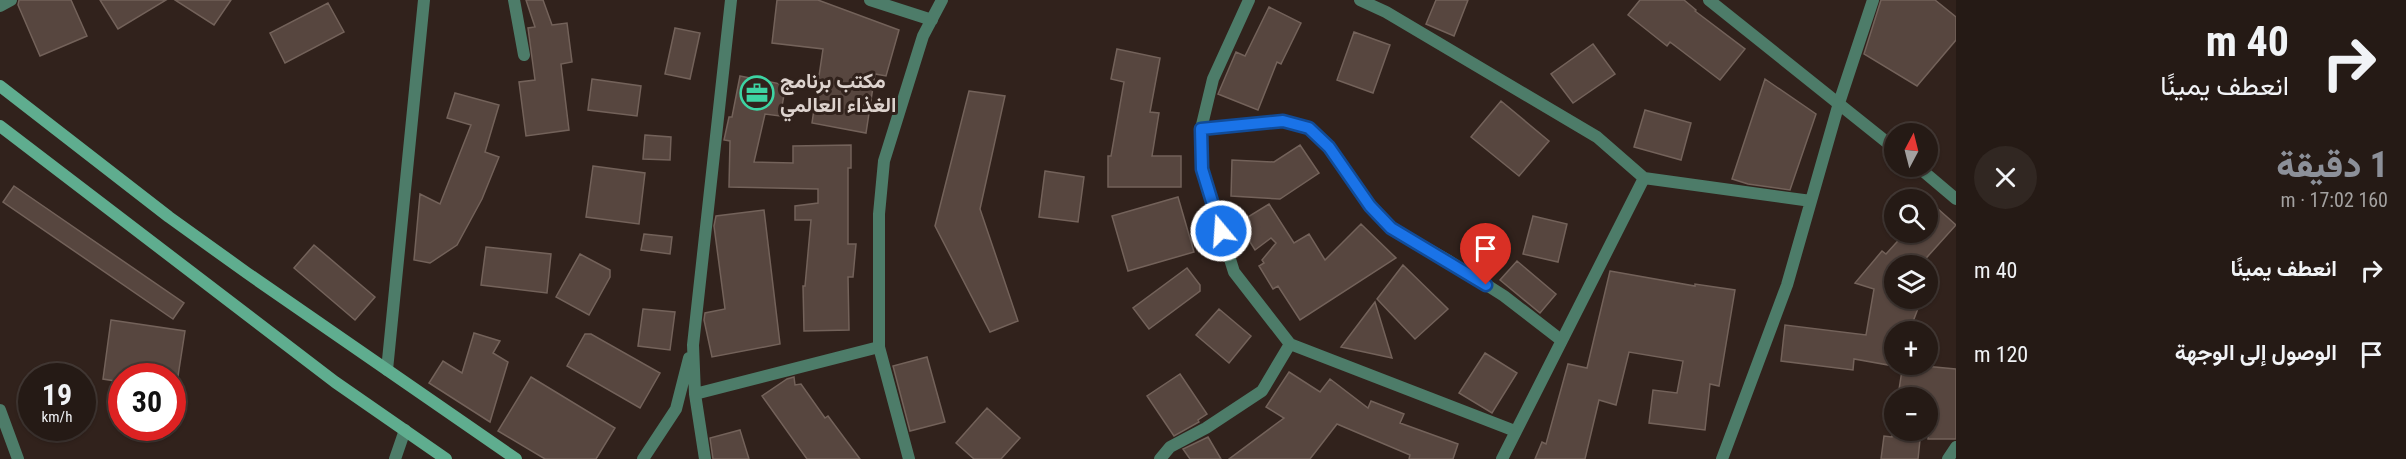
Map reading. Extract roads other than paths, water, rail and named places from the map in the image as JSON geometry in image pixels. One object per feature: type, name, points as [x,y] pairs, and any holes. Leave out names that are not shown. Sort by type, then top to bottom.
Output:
[{"type":"street","points":[[0,6],[11,0]]},
{"type":"street","points":[[387,369],[424,0]]},
{"type":"street","points":[[513,0],[524,56]]},
{"type":"street","points":[[705,459],[695,394],[693,345],[730,0]]},
{"type":"street","points":[[870,0],[932,20]]},
{"type":"street","points":[[909,459],[879,347],[879,214],[884,161],[923,36],[942,0]]},
{"type":"street","points":[[1249,0],[1213,79],[1201,129],[1202,169],[1234,272],[1290,344],[1515,431]]},
{"type":"street","points":[[1360,0],[1386,12],[1597,137],[1644,178],[1811,201]]},
{"type":"street","points":[[1709,0],[1884,140]]},
{"type":"street","points":[[1722,459],[1787,285],[1839,103],[1873,0]]},
{"type":"street","points":[[0,86],[179,224],[516,459]]},
{"type":"street","points":[[1201,129],[1283,121],[1309,128],[1329,147],[1370,206],[1391,228],[1504,296],[1561,340]]},
{"type":"street","points":[[0,126],[335,382],[446,459]]},
{"type":"street","points":[[1930,177],[1956,199]]},
{"type":"street","points":[[1502,459],[1644,178]]},
{"type":"street","points":[[1160,459],[1170,447],[1206,428],[1262,391],[1290,344]]},
{"type":"street","points":[[643,459],[676,410],[693,345]]},
{"type":"street","points":[[695,394],[879,347]]},
{"type":"street","points":[[0,410],[18,459]]},
{"type":"street","points":[[395,459],[405,430]]},
{"type":"street","points":[[1948,459],[1956,447]]},
{"type":"place","name":"مكتب برنامج الغذاء العالمي","points":[[757,93]]}]
